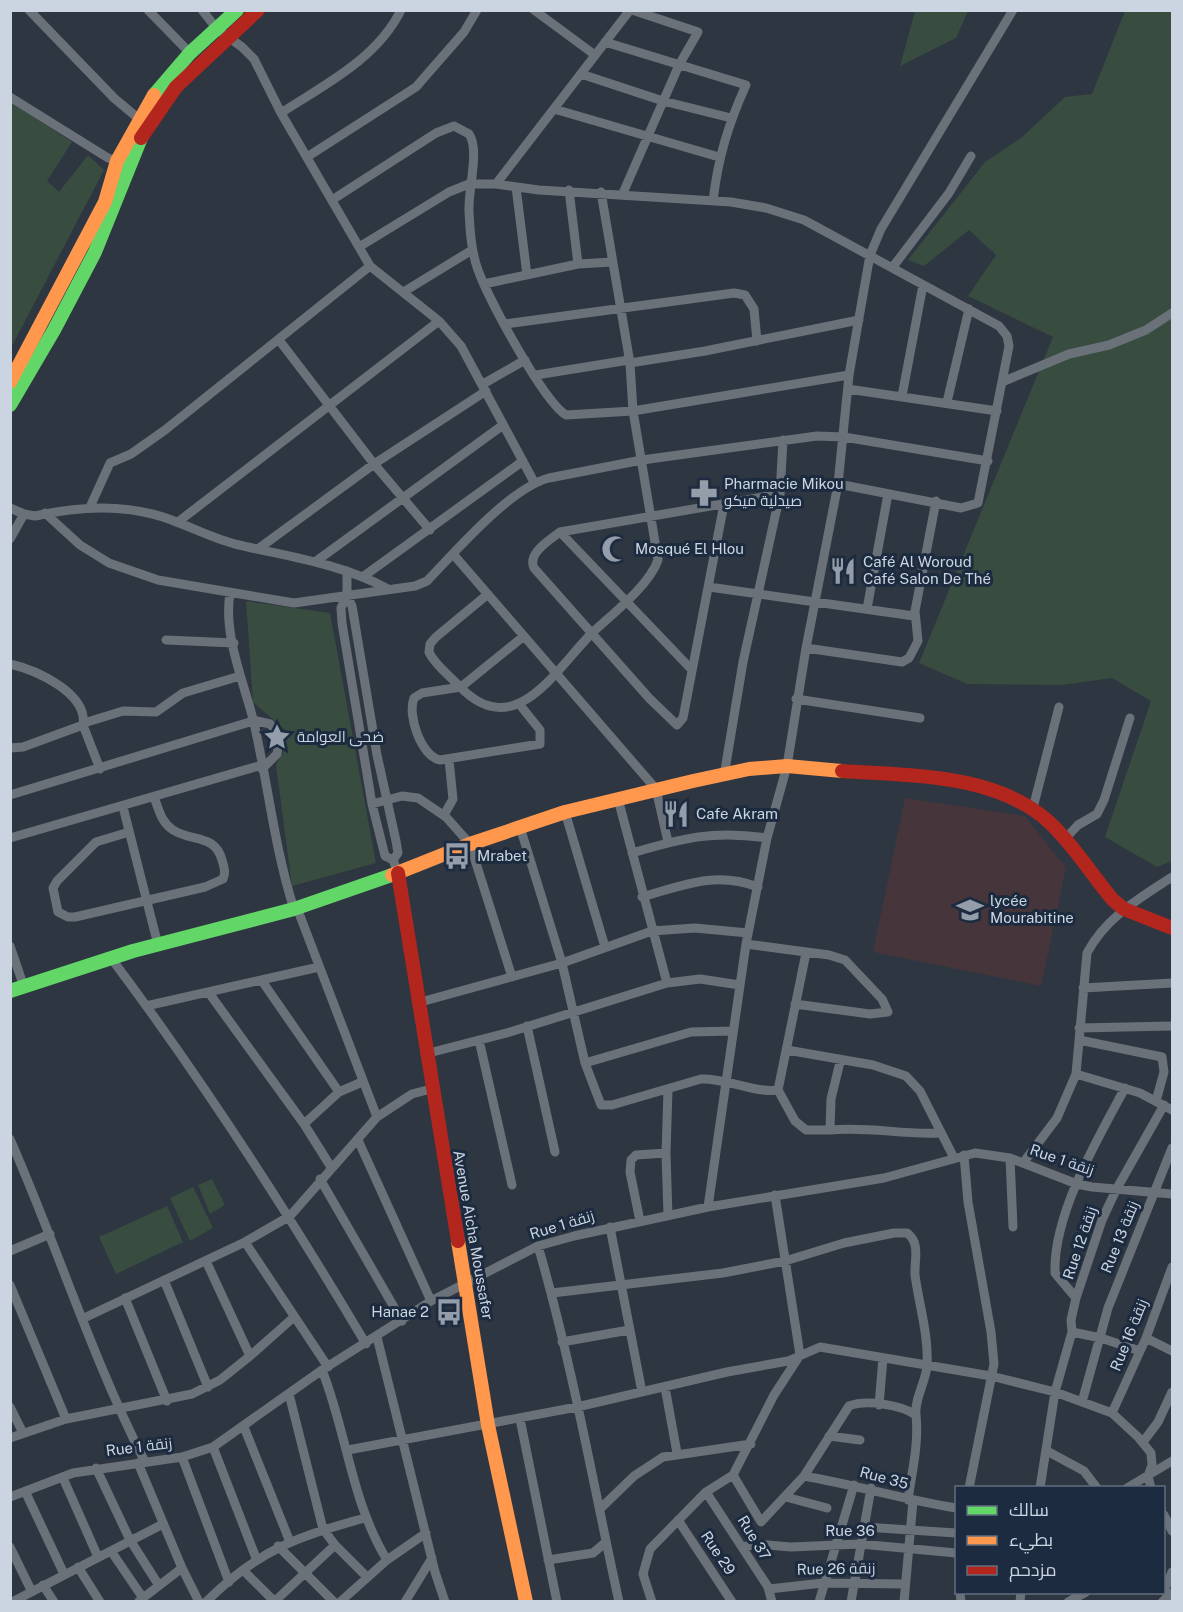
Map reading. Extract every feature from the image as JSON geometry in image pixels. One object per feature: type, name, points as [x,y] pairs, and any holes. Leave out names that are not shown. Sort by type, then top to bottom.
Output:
[{"type":"street","points":[[148,10],[190,53]]},
{"type":"street","points":[[202,10],[217,29],[254,59],[281,113],[370,266],[405,291],[439,321],[461,346],[534,482]]},
{"type":"street","points":[[10,382],[105,202],[117,161],[139,119],[154,95],[190,53],[237,10]]},
{"type":"street","points":[[10,405],[86,267],[118,199],[131,157],[152,118],[182,81],[258,10]]},
{"type":"street","points":[[281,113],[336,80],[369,50],[401,10]]},
{"type":"street","points":[[307,157],[416,87],[458,40],[477,10]]},
{"type":"street","points":[[534,10],[595,55]]},
{"type":"street","points":[[496,184],[631,10],[698,32],[663,101],[623,193]]},
{"type":"street","points":[[708,1207],[748,933],[767,838],[787,766],[796,699],[838,484],[849,375],[870,255],[881,229],[1013,10]]},
{"type":"street","points":[[32,11],[114,98],[139,119]]},
{"type":"street","points":[[606,42],[746,85],[731,118],[718,157],[713,201]]},
{"type":"street","points":[[581,74],[663,101],[731,118]]},
{"type":"street","points":[[10,97],[108,158],[117,161]]},
{"type":"street","points":[[554,109],[718,157]]},
{"type":"street","points":[[332,200],[423,140],[454,126],[469,134],[474,144],[469,184],[472,250],[484,284],[504,324],[549,398],[566,415],[633,411],[849,375]]},
{"type":"street","points":[[892,268],[949,193],[971,156]]},
{"type":"street","points":[[359,247],[449,192],[469,184],[496,184],[713,201],[766,208],[793,216],[870,255],[999,326],[1007,336],[1009,345],[978,503],[967,508],[838,484]]},
{"type":"street","points":[[516,187],[527,275]]},
{"type":"street","points":[[569,190],[578,264]]},
{"type":"street","points":[[488,594],[430,644],[431,656],[460,687],[479,703],[496,709],[520,705],[625,602],[653,572],[658,560],[633,411],[629,362],[601,192]]},
{"type":"street","points":[[405,291],[472,250]]},
{"type":"street","points":[[484,284],[578,264],[612,262]]},
{"type":"street","points":[[90,507],[110,463],[131,454],[165,430],[370,266]]},
{"type":"street","points":[[903,396],[923,285]]},
{"type":"street","points":[[504,324],[710,294],[741,293],[752,304],[757,341]]},
{"type":"street","points":[[947,402],[969,309]]},
{"type":"street","points":[[1002,382],[1063,356],[1109,345],[1159,323],[1173,313]]},
{"type":"street","points":[[536,375],[757,341],[859,320]]},
{"type":"street","points":[[178,522],[439,321]]},
{"type":"street","points":[[279,340],[330,403],[374,465],[430,530]]},
{"type":"street","points":[[258,549],[525,360]]},
{"type":"street","points":[[848,389],[997,411]]},
{"type":"street","points":[[315,562],[503,424]]},
{"type":"street","points":[[45,513],[80,545],[110,563],[158,580],[294,603],[415,586],[427,580],[534,482],[642,460],[817,436],[844,437],[988,461]]},
{"type":"street","points":[[724,776],[737,692],[780,494],[783,440]]},
{"type":"street","points":[[364,576],[523,461]]},
{"type":"street","points":[[724,504],[682,721],[676,725],[592,634],[532,563],[533,555],[560,532],[780,494]]},
{"type":"street","points":[[867,609],[888,494]]},
{"type":"street","points":[[806,648],[906,661],[918,640],[919,630],[914,616],[936,501]]},
{"type":"street","points":[[10,508],[24,514],[90,507],[127,509],[178,522],[206,536],[364,576],[388,589]]},
{"type":"street","points":[[10,539],[24,514]]},
{"type":"street","points":[[560,532],[692,670]]},
{"type":"street","points":[[453,554],[656,789],[668,842]]},
{"type":"street","points":[[347,571],[347,595],[352,606],[398,853],[395,866]]},
{"type":"street","points":[[709,588],[914,616]]},
{"type":"street","points":[[231,593],[228,611],[240,676],[253,721],[285,880],[376,1117]]},
{"type":"street","points":[[347,595],[341,608],[372,804],[385,855],[395,866]]},
{"type":"street","points":[[520,705],[540,730],[540,744],[449,760],[434,759],[426,752],[414,719],[413,701],[422,693],[460,687],[524,636]]},
{"type":"street","points":[[166,640],[234,643]]},
{"type":"street","points":[[10,664],[50,679],[75,701],[100,769]]},
{"type":"street","points":[[10,748],[23,747],[123,711],[156,712],[183,693],[240,676]]},
{"type":"street","points":[[796,699],[920,718]]},
{"type":"street","points":[[1033,808],[1059,707]]},
{"type":"street","points":[[1064,840],[1078,825],[1096,814],[1104,800],[1130,718]]},
{"type":"street","points":[[10,795],[253,721],[270,724],[280,735],[277,754],[262,767],[10,838]]},
{"type":"street","points":[[444,815],[453,799],[449,760]]},
{"type":"street","points":[[10,946],[17,989],[111,958],[295,908],[395,866],[566,812],[656,789],[749,770],[787,766],[894,774],[974,785],[1014,797],[1033,808],[1064,840],[1103,890],[1124,909],[1173,928]]},
{"type":"street","points":[[372,804],[409,796],[428,803],[444,815],[470,844],[512,977]]},
{"type":"street","points":[[129,832],[96,842],[75,861],[53,888],[56,907],[62,915],[75,917],[214,884],[223,879],[225,872],[222,857],[213,844],[207,839],[181,834],[168,826],[163,820],[154,797]]},
{"type":"street","points":[[618,800],[642,897],[667,983]]},
{"type":"street","points":[[123,807],[158,945]]},
{"type":"street","points":[[566,812],[605,947]]},
{"type":"street","points":[[520,827],[562,963],[585,1063],[601,1105],[612,1105],[701,1079],[778,1090]]},
{"type":"street","points":[[632,853],[668,842],[716,833],[767,838]]},
{"type":"street","name":"Avenue Aicha Moussafer","points":[[395,866],[488,1425],[526,1602]]},
{"type":"street","points":[[1023,1163],[1057,1118],[1076,1074],[1087,953],[1096,937],[1124,909],[1140,896],[1173,877]]},
{"type":"street","points":[[642,897],[704,879],[733,880],[758,887]]},
{"type":"street","points":[[417,1003],[562,963],[652,931],[695,928],[748,933]]},
{"type":"street","points":[[747,944],[838,957],[851,964],[882,999],[888,1012],[870,1014],[795,1004]]},
{"type":"street","points":[[806,953],[778,1090],[795,1121],[806,1130],[850,1127],[906,1134],[939,1133]]},
{"type":"street","points":[[111,958],[291,1216],[366,1344]]},
{"type":"street","points":[[146,1006],[319,966]]},
{"type":"street","points":[[425,1054],[574,1013],[667,983],[700,979],[740,985]]},
{"type":"street","points":[[262,981],[339,1092]]},
{"type":"street","points":[[1083,988],[1173,982]]},
{"type":"street","points":[[209,993],[304,1124],[331,1167]]},
{"type":"street","points":[[527,1026],[555,1152]]},
{"type":"street","points":[[1079,1028],[1173,1026]]},
{"type":"street","points":[[585,1063],[691,1032],[732,1031]]},
{"type":"street","points":[[479,1040],[512,1185]]},
{"type":"street","name":"Rue 12 زنقة","points":[[1040,1486],[1055,1392],[1072,1332],[1071,1320],[1076,1298],[1102,1220],[1116,1190],[1164,1105],[1162,1057],[1079,1040]]},
{"type":"street","points":[[787,1050],[840,1062],[873,1065],[906,1076],[920,1091],[939,1133],[959,1157],[993,1349],[991,1376],[969,1486]]},
{"type":"street","points":[[830,1130],[831,1099],[840,1062]]},
{"type":"street","points":[[1076,1074],[1125,1088],[1164,1105]]},
{"type":"street","points":[[304,1124],[339,1092],[362,1082]]},
{"type":"street","points":[[1076,1298],[1071,1289],[1058,1278],[1055,1260],[1059,1235],[1077,1184],[1125,1088]]},
{"type":"street","points":[[82,1319],[245,1242],[291,1216],[302,1206],[321,1179],[376,1117],[412,1094],[431,1089]]},
{"type":"street","points":[[668,1089],[666,1153],[668,1216]]},
{"type":"street","points":[[10,1139],[50,1234],[118,1409],[142,1462],[163,1524],[199,1602]]},
{"type":"street","points":[[358,1140],[431,1301]]},
{"type":"street","name":"Rue 13 زنقة","points":[[1082,1402],[1108,1308],[1173,1148]]},
{"type":"street","points":[[640,1221],[630,1172],[631,1160],[636,1155],[666,1153]]},
{"type":"street","name":"Rue 1 زنقة","points":[[10,1497],[96,1468],[182,1457],[213,1447],[325,1369],[431,1301],[465,1282],[538,1246],[610,1227],[775,1195],[884,1178],[959,1157],[988,1153],[1057,1174],[1077,1184],[1116,1190],[1173,1194]]},
{"type":"street","points":[[1010,1158],[1013,1227]]},
{"type":"street","points":[[321,1179],[402,1321]]},
{"type":"street","points":[[652,1602],[644,1582],[643,1564],[650,1549],[706,1492],[733,1475],[774,1395],[800,1355],[775,1195]]},
{"type":"street","points":[[610,1227],[619,1284],[642,1392]]},
{"type":"street","points":[[552,1293],[619,1284],[693,1278],[785,1261],[844,1243],[894,1233],[909,1234],[916,1248],[915,1274],[923,1312],[927,1366],[916,1416],[919,1429],[910,1501],[904,1602]]},
{"type":"street","points":[[10,1251],[50,1234]]},
{"type":"street","points":[[245,1242],[325,1369],[348,1450],[354,1484],[365,1518],[387,1560]]},
{"type":"street","points":[[538,1246],[552,1293],[601,1508],[619,1602]]},
{"type":"street","points":[[206,1261],[250,1356]]},
{"type":"street","name":"Rue 16 زنقة","points":[[1112,1413],[1146,1338],[1173,1267]]},
{"type":"street","points":[[164,1280],[208,1387]]},
{"type":"street","points":[[10,1285],[13,1300],[66,1419]]},
{"type":"street","points":[[125,1298],[167,1401]]},
{"type":"street","points":[[10,1438],[66,1419],[167,1401],[208,1387],[250,1356],[294,1317]]},
{"type":"street","points":[[562,1342],[629,1330]]},
{"type":"street","points":[[1072,1332],[1101,1338],[1140,1352]]},
{"type":"street","points":[[376,1337],[445,1602]]},
{"type":"street","points":[[1146,1338],[1173,1351]]},
{"type":"street","points":[[348,1450],[578,1407],[788,1360],[820,1347],[991,1376],[1055,1392],[1112,1413],[1143,1442],[1152,1457],[1148,1476],[1150,1486]]},
{"type":"street","points":[[879,1405],[883,1358]]},
{"type":"street","points":[[665,1387],[677,1453]]},
{"type":"street","points":[[1143,1442],[1158,1422],[1173,1392]]},
{"type":"street","points":[[289,1394],[323,1529],[335,1545],[367,1577]]},
{"type":"street","points":[[733,1475],[761,1522],[804,1476],[849,1406],[879,1405],[907,1411],[916,1416]]},
{"type":"street","points":[[10,1407],[23,1433]]},
{"type":"street","points":[[520,1419],[556,1602]]},
{"type":"street","points":[[244,1427],[290,1542]]},
{"type":"street","points":[[830,1436],[860,1440]]},
{"type":"street","points":[[601,1508],[634,1476],[660,1459],[677,1453],[750,1444]]},
{"type":"street","points":[[213,1447],[256,1558]]},
{"type":"street","points":[[1047,1451],[1084,1471],[1095,1486]]},
{"type":"street","points":[[182,1457],[229,1582]]},
{"type":"street","points":[[1130,1486],[1172,1461]]},
{"type":"street","points":[[96,1468],[130,1540],[158,1584]]},
{"type":"street","name":"Rue 35","points":[[804,1476],[871,1488],[910,1501],[955,1508]]},
{"type":"street","points":[[63,1478],[98,1557]]},
{"type":"street","points":[[819,1602],[854,1485]]},
{"type":"street","points":[[851,1602],[871,1488]]},
{"type":"street","points":[[25,1491],[64,1574]]},
{"type":"street","name":"Rue 37","points":[[706,1492],[769,1589],[772,1602]]},
{"type":"street","points":[[786,1497],[827,1508]]},
{"type":"street","points":[[1165,1517],[1173,1531]]},
{"type":"street","points":[[212,1600],[256,1558],[278,1546],[323,1529],[365,1518]]},
{"type":"street","name":"Rue 29","points":[[678,1520],[732,1602]]},
{"type":"street","points":[[12,1602],[163,1524]]},
{"type":"street","points":[[864,1527],[910,1528],[955,1533]]},
{"type":"street","points":[[340,1602],[387,1560],[426,1533]]},
{"type":"street","points":[[548,1560],[593,1553],[606,1542]]},
{"type":"street","name":"Rue 36","points":[[743,1547],[756,1544],[791,1547],[860,1544],[955,1553]]},
{"type":"street","points":[[243,1570],[274,1602],[335,1545]]},
{"type":"street","points":[[278,1546],[303,1574],[334,1602]]},
{"type":"street","points":[[10,1547],[32,1592]]},
{"type":"street","points":[[111,1551],[141,1600],[158,1584],[182,1568]]},
{"type":"street","points":[[405,1602],[432,1558]]},
{"type":"street","points":[[78,1568],[100,1602]]},
{"type":"street","points":[[1165,1597],[1173,1572]]},
{"type":"street","name":"Rue 26 زنقة","points":[[769,1589],[823,1583],[905,1584]]},
{"type":"street","points":[[43,1585],[54,1602]]},
{"type":"street","points":[[1068,1602],[1084,1594]]},
{"type":"shaded area","name":"lycée Mourabitine","points":[[905,798],[1025,816],[1066,868],[1041,986],[873,952]]},
{"type":"green space","points":[[915,11],[968,11],[956,38],[900,66]]},
{"type":"green space","points":[[1125,11],[1172,11],[1172,861],[1157,867],[1105,837],[1151,701],[1112,678],[1062,685],[967,684],[919,663],[1053,337],[968,296],[996,255],[969,230],[924,266],[908,260],[985,162],[1021,138],[1065,97],[1092,94]]},
{"type":"green space","points":[[11,102],[72,142],[47,181],[59,192],[88,155],[104,170],[11,348]]},
{"type":"green space","points":[[246,601],[330,613],[376,863],[292,886],[276,765],[283,753],[285,730],[253,702]]},
{"type":"green space","points":[[212,1179],[225,1205],[210,1214],[198,1185]]},
{"type":"green space","points":[[193,1187],[213,1228],[190,1241],[170,1198]]},
{"type":"green space","points":[[167,1206],[183,1242],[116,1274],[99,1237]]},
{"type":"traffic: fast","points":[[154,95],[190,53],[237,10]]},
{"type":"traffic: fast","points":[[10,405],[54,330],[95,252],[141,138]]},
{"type":"traffic: fast","points":[[10,991],[133,951],[294,909],[392,875]]},
{"type":"traffic: slow","points":[[10,382],[105,202],[117,161],[154,95]]},
{"type":"traffic: slow","points":[[392,875],[470,844],[565,812],[693,781],[749,769],[787,766],[842,771]]},
{"type":"traffic: slow","points":[[458,1241],[488,1425],[526,1602]]},
{"type":"traffic: jam","points":[[141,138],[176,87],[258,10]]},
{"type":"traffic: jam","points":[[842,771],[924,776],[978,786],[1004,794],[1027,806],[1049,822],[1113,900],[1124,909],[1172,928]]},
{"type":"traffic: jam","points":[[398,873],[458,1241]]},
{"type":"place","name":"Pharmacie Mikou صيدلية ميكو","points":[[704,493]]},
{"type":"place","name":"Mosqué El Hlou","points":[[615,549]]},
{"type":"place","name":"Café Al Woroud Café Salon De Thé","points":[[843,571]]},
{"type":"place","name":"ضحى العوامة","points":[[277,737]]},
{"type":"place","name":"Cafe Akram","points":[[676,814]]},
{"type":"place","name":"Mrabet","points":[[457,856]]},
{"type":"place","name":"lycée Mourabitine","points":[[970,910]]},
{"type":"place","name":"Hanae 2","points":[[449,1312]]}]
